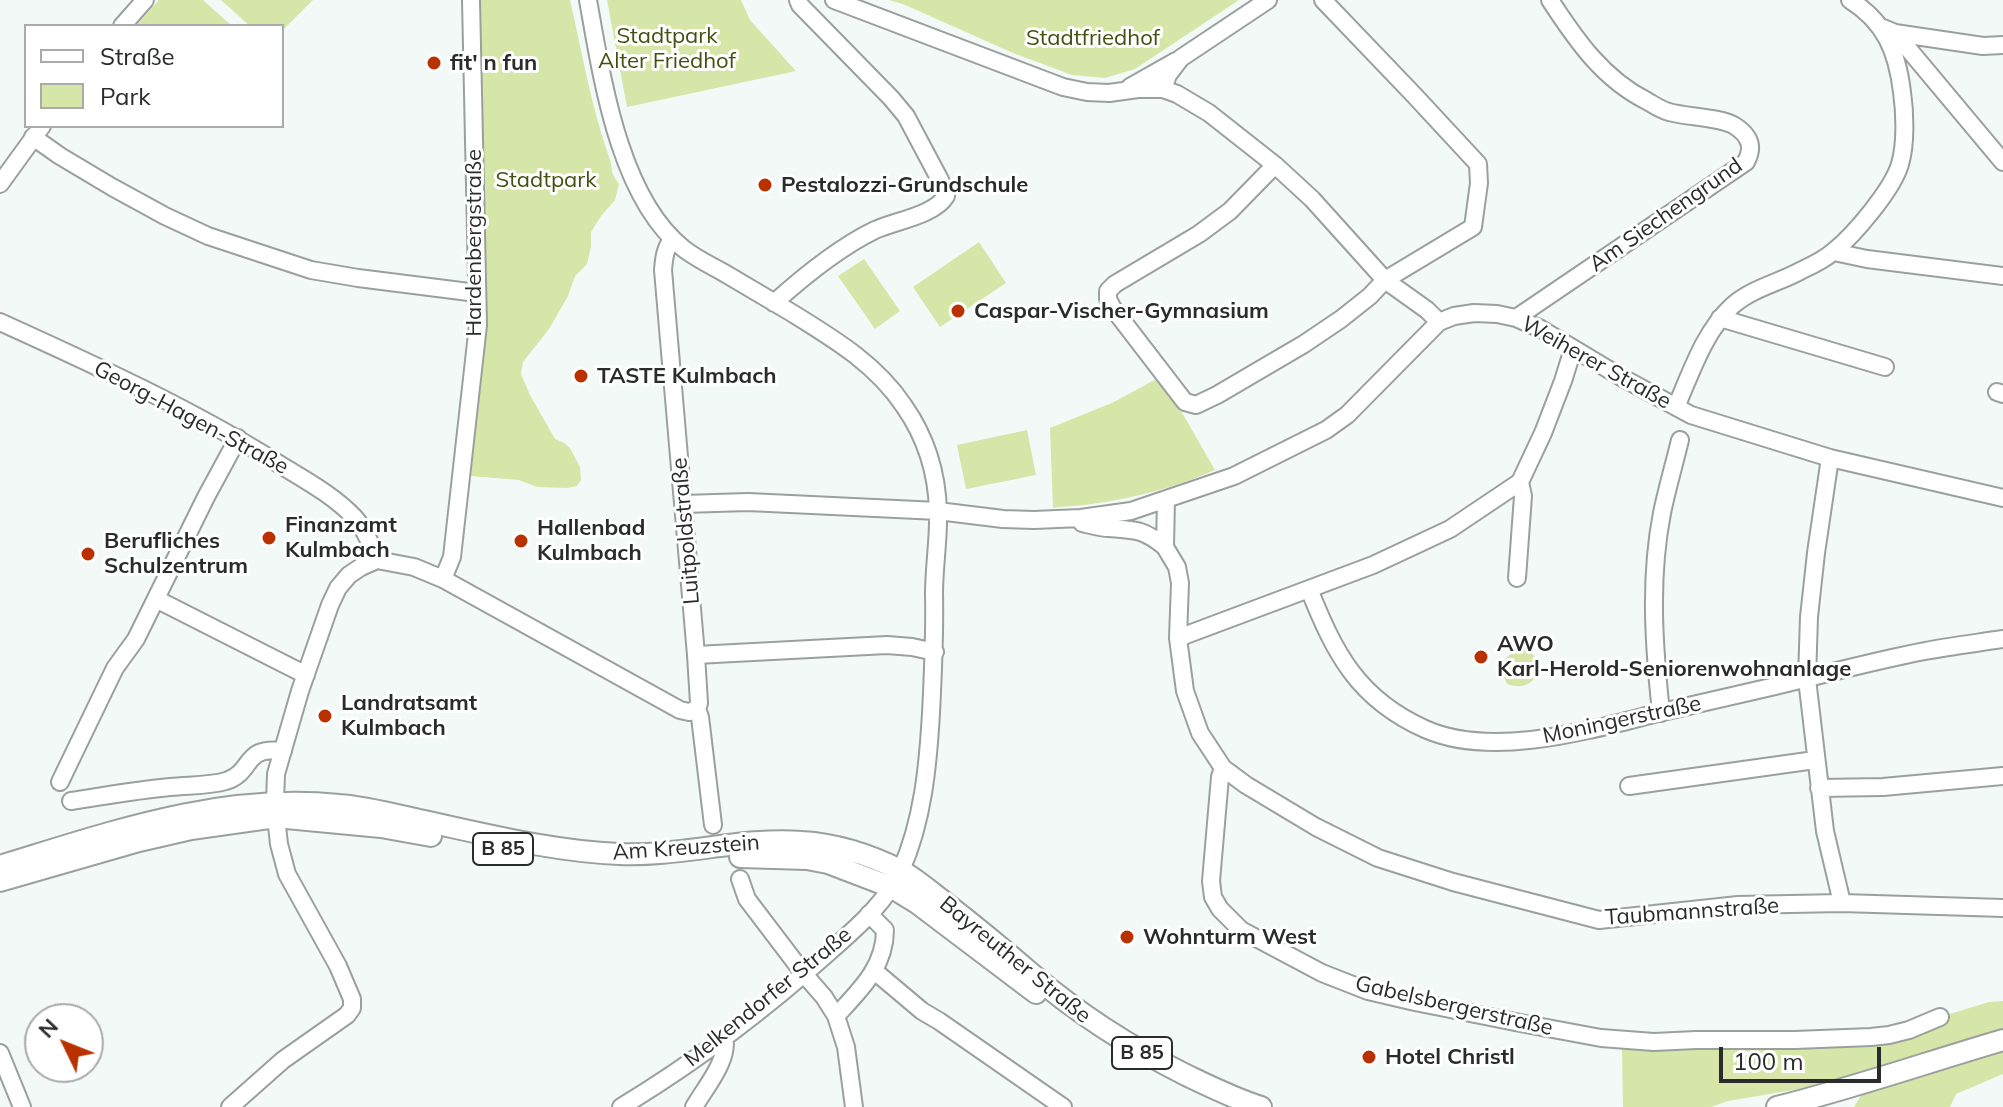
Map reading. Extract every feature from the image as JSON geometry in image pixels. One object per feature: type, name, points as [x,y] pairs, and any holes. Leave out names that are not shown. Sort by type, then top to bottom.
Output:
[{"type":"main road","name":"Am Kreuzstein","points":[[0,881],[139,841],[314,803],[362,808],[547,847],[586,852],[624,854],[803,842],[855,852],[896,879]]},
{"type":"main road","name":"Am Kreuzstein","points":[[0,866],[188,813],[236,805],[275,810]]},
{"type":"main road","name":"Bayreuther Straße","points":[[896,879],[917,903],[1095,1037],[1134,1062],[1226,1107]]},
{"type":"main road","name":"Bayreuther Straße","points":[[896,879],[983,932],[1102,1029],[1155,1060],[1261,1107]]},
{"type":"main road","points":[[1777,1107],[1838,1099],[1903,1069],[2003,1040]]},
{"type":"street","points":[[124,24],[145,0]]},
{"type":"street","name":"Hardenbergstraße","points":[[443,579],[452,557],[478,325],[471,0]]},
{"type":"street","points":[[588,0],[608,98],[625,155],[644,200],[661,227],[686,251],[839,342],[882,378],[904,405],[921,434],[931,462],[938,511],[934,573],[935,652],[925,785],[909,851],[896,879]]},
{"type":"street","points":[[774,303],[848,245],[874,231],[932,209],[942,203],[946,196],[906,116],[798,0]]},
{"type":"street","points":[[683,504],[748,502],[938,511],[1003,519],[1081,518],[1131,511],[1234,476],[1326,430],[1347,415],[1439,322],[1385,280],[1312,199],[1275,165],[1209,113],[1177,94],[1163,89],[1118,93],[1063,87],[834,0]]},
{"type":"street","points":[[1118,93],[1181,58],[1268,0]]},
{"type":"street","points":[[1275,165],[1230,211],[1108,291],[1112,307],[1189,405],[1217,395],[1304,344],[1341,319],[1385,280],[1473,227],[1479,183],[1478,164],[1323,0]]},
{"type":"street","name":"Am Siechengrund","points":[[1516,318],[1746,162],[1751,152],[1750,143],[1733,125],[1667,112],[1620,84],[1595,63],[1550,0]]},
{"type":"street","points":[[1850,0],[1889,30],[2003,162]]},
{"type":"street","points":[[1889,30],[1983,46],[2003,45]]},
{"type":"street","points":[[1676,407],[1720,318],[1745,296],[1834,252],[1888,190],[1900,164],[1905,115],[1901,79],[1889,30]]},
{"type":"street","points":[[1163,89],[1168,75],[1181,58]]},
{"type":"street","points":[[0,184],[37,132],[70,163],[165,216],[237,247],[311,270],[477,293]]},
{"type":"street","name":"Luitpoldstraße","points":[[672,239],[664,256],[663,270],[696,655],[697,709],[713,825]]},
{"type":"street","points":[[1834,252],[2003,276]]},
{"type":"street","name":"Weiherer Straße","points":[[1439,322],[1474,313],[1516,318],[1541,329],[1691,415],[1830,458],[2003,498]]},
{"type":"street","points":[[1720,318],[1885,367]]},
{"type":"street","name":"Georg-Hagen-Straße","points":[[0,322],[238,438],[323,491],[362,526],[377,560]]},
{"type":"street","points":[[1178,638],[1373,565],[1450,529],[1520,482],[1548,420],[1573,349]]},
{"type":"street","points":[[60,782],[115,668],[136,639],[238,438]]},
{"type":"street","points":[[1661,713],[1653,603],[1662,514],[1680,440]]},
{"type":"street","points":[[1830,458],[1813,578],[1807,679],[1825,831],[1842,903]]},
{"type":"street","points":[[1517,578],[1523,496],[1520,482]]},
{"type":"street","points":[[1165,547],[1166,499]]},
{"type":"street","points":[[1065,519],[1143,532],[1165,547],[1177,567],[1180,583],[1178,638],[1185,691],[1205,743],[1223,768]]},
{"type":"street","points":[[230,1107],[283,1060],[347,1015],[352,1008],[352,999],[338,966],[287,874],[275,810],[276,774],[306,675],[330,605],[349,575],[377,560],[414,567],[443,579],[680,710],[689,712],[697,709]]},
{"type":"street","name":"Moningerstraße","points":[[1309,589],[1326,631],[1351,673],[1369,693],[1395,714],[1427,730],[1456,739],[1498,743],[1565,735],[1924,651],[2003,639]]},
{"type":"street","points":[[156,599],[306,675]]},
{"type":"street","points":[[696,655],[887,645],[935,652]]},
{"type":"street","points":[[71,801],[224,781],[239,774],[257,753],[267,749],[283,751]]},
{"type":"street","points":[[1629,786],[1815,760]]},
{"type":"street","name":"Taubmannstraße","points":[[1223,768],[1316,827],[1378,858],[1453,882],[1599,920],[1738,905],[1842,903],[2003,908]]},
{"type":"street","name":"Gabelsbergerstraße","points":[[1223,768],[1211,881],[1213,897],[1220,909],[1241,930],[1281,953],[1368,991],[1601,1038],[1654,1042],[1871,1037],[1909,1030],[1940,1017]]},
{"type":"street","points":[[1819,788],[1883,787],[2003,776]]},
{"type":"street","points":[[740,879],[747,899],[836,1016],[846,1047],[854,1107]]},
{"type":"street","name":"Melkendorfer Straße","points":[[621,1107],[724,1037],[804,974],[869,914],[896,879]]},
{"type":"street","points":[[836,1016],[873,975],[885,944],[885,930],[869,914]]},
{"type":"street","points":[[873,975],[878,974],[922,1011],[1063,1107]]},
{"type":"street","points":[[694,1107],[724,1056],[724,1037]]},
{"type":"street","points":[[0,1053],[22,1107]]},
{"type":"green space","points":[[159,0],[203,0],[230,24],[138,24]]},
{"type":"green space","points":[[221,0],[313,0],[284,29],[284,24],[248,24]]},
{"type":"green space","name":"Stadtpark","points":[[475,0],[570,0],[597,118],[612,172],[619,184],[615,200],[591,232],[587,264],[575,276],[568,296],[549,329],[523,362],[521,374],[530,395],[555,439],[570,448],[580,467],[581,480],[577,486],[567,488],[537,487],[519,480],[471,476],[482,324]]},
{"type":"green space","name":"Stadtpark Alter Friedhof","points":[[607,0],[741,0],[750,20],[796,71],[627,107]]},
{"type":"green space","name":"Stadtfriedhof","points":[[889,0],[1239,0],[1135,69],[1105,78],[1072,75]]},
{"type":"green space","points":[[979,242],[1006,283],[940,327],[913,287]]},
{"type":"green space","points":[[864,259],[900,311],[875,329],[838,276]]},
{"type":"green space","points":[[1158,378],[1215,470],[1140,495],[1053,508],[1050,428],[1114,402]]},
{"type":"green space","points":[[1027,430],[1036,475],[966,489],[957,445]]},
{"type":"green space","points":[[1527,649],[1538,663],[1536,677],[1524,685],[1507,684],[1500,667],[1502,663],[1511,654]]},
{"type":"green space","points":[[2003,1001],[2003,1040],[1829,1084],[1728,1101],[1711,1107],[1623,1107],[1622,1049],[1632,1040],[1851,1038]]},
{"type":"green space","points":[[2003,1047],[2003,1074],[1956,1094],[1950,1107],[1854,1107],[1872,1087]]},
{"type":"place","name":"fit' n fun","points":[[434,63]]},
{"type":"place","name":"Pestalozzi-Grundschule","points":[[765,185]]},
{"type":"place","name":"Caspar-Vischer-Gymnasium","points":[[958,311]]},
{"type":"place","name":"TASTE Kulmbach","points":[[581,376]]},
{"type":"place","name":"Finanzamt Kulmbach","points":[[269,538]]},
{"type":"place","name":"Hallenbad Kulmbach","points":[[521,541]]},
{"type":"place","name":"Berufliches Schulzentrum","points":[[88,554]]},
{"type":"place","name":"AWO Karl-Herold-Seniorenwohnanlage","points":[[1481,657]]},
{"type":"place","name":"Landratsamt Kulmbach","points":[[325,716]]},
{"type":"place","name":"Wohnturm West","points":[[1127,937]]},
{"type":"place","name":"Hotel Christl","points":[[1369,1057]]}]
